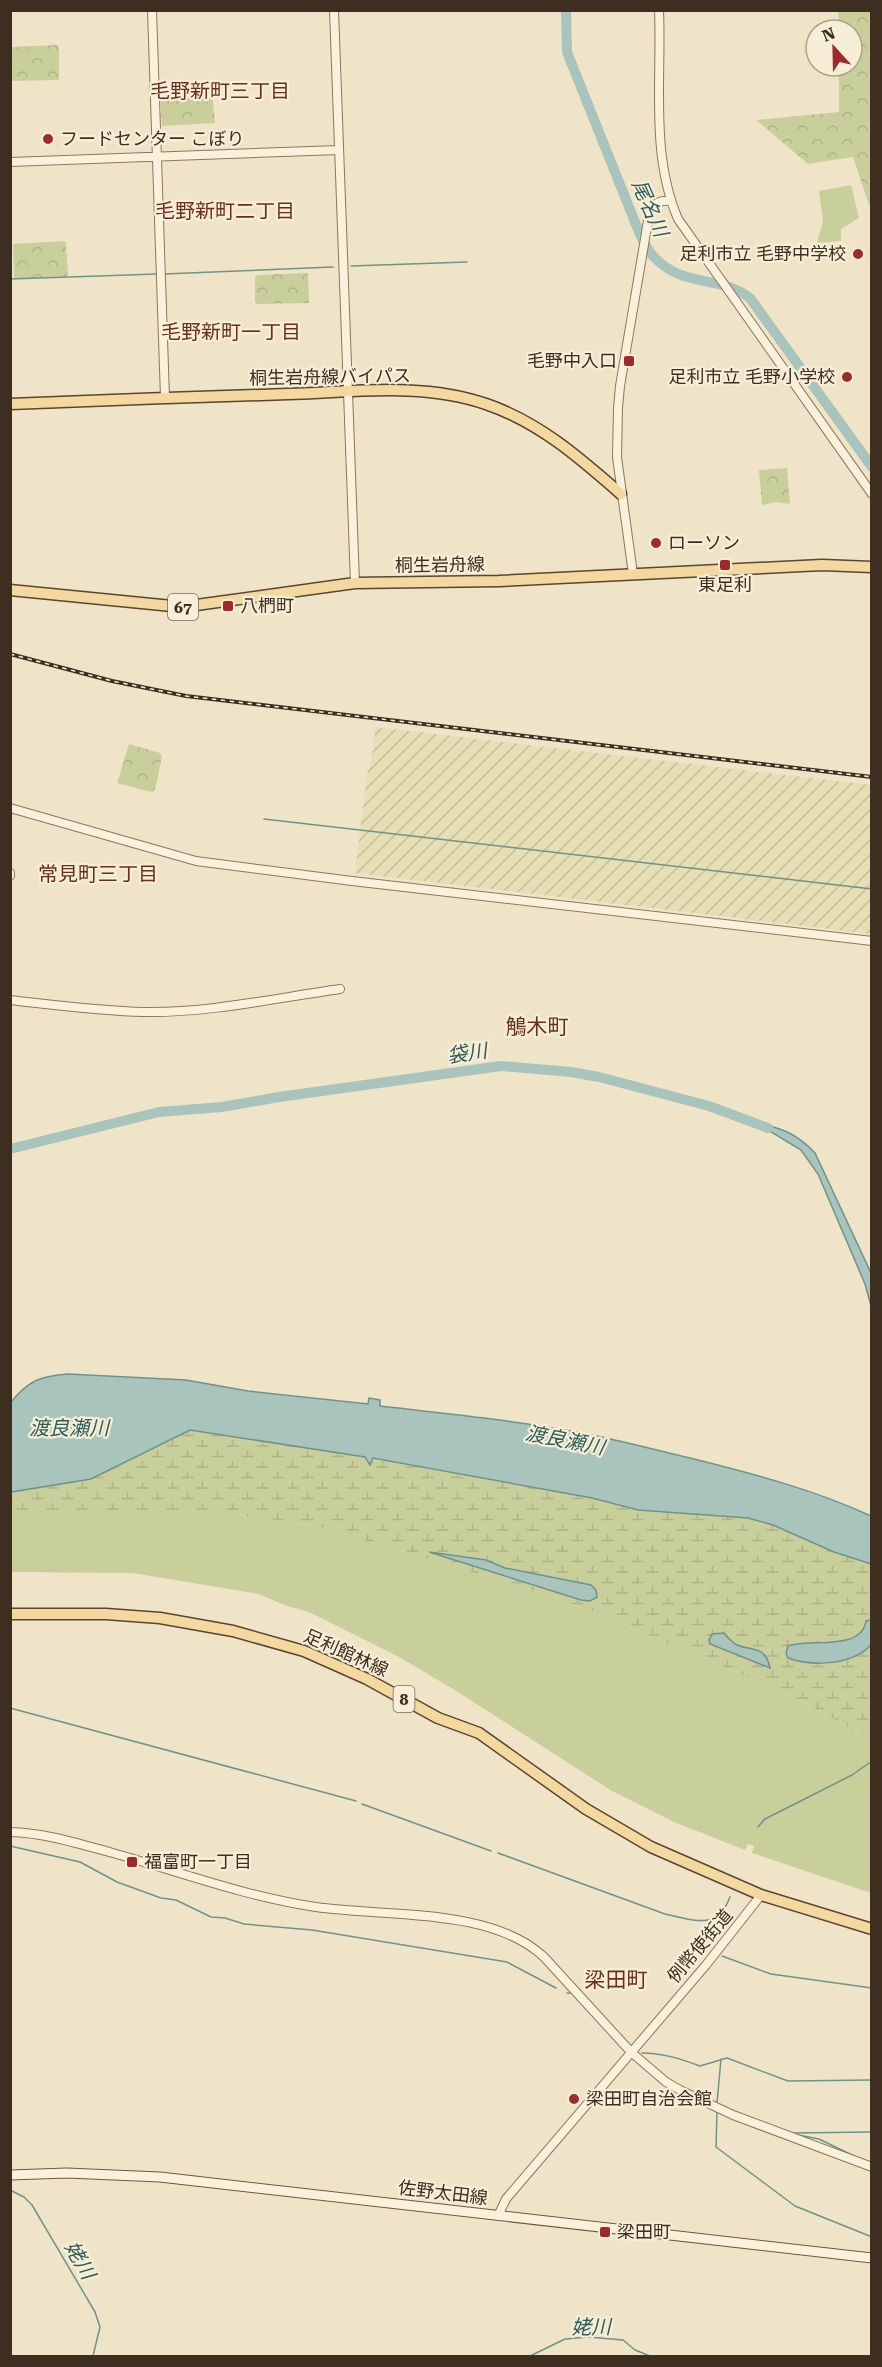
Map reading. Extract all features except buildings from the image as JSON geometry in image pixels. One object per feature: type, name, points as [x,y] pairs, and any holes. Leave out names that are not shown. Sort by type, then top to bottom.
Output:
[{"type":"main road","name":"桐生岩舟線バイパス","points":[[10,404],[427,391],[466,398],[499,409],[541,429],[621,494]]},
{"type":"main road","name":"桐生岩舟線","points":[[10,591],[182,607],[355,583],[499,581],[822,565],[872,567]]},
{"type":"main road","name":"足利館林線","points":[[10,1614],[106,1614],[160,1618],[224,1629],[304,1651],[367,1679],[438,1718],[479,1733],[540,1778],[617,1828],[700,1869],[761,1895]]},
{"type":"main road","name":"8","points":[[761,1895],[872,1929]]},
{"type":"main road","name":"佐野太田線","points":[[10,2175],[67,2173],[160,2177],[872,2258]]},
{"type":"street","points":[[152,10],[165,398]]},
{"type":"street","points":[[334,10],[355,583]]},
{"type":"street","points":[[659,10],[661,155],[670,201],[684,228],[872,494]]},
{"type":"street","points":[[10,162],[339,150]]},
{"type":"street","points":[[633,574],[617,458],[618,408],[642,253],[652,207],[662,200],[670,201]]},
{"type":"street","points":[[10,808],[196,861],[363,883],[872,941]]},
{"type":"street","points":[[10,999],[97,1010],[160,1012],[194,1010],[340,988]]},
{"type":"street","points":[[10,1832],[51,1836],[216,1885],[292,1903],[318,1908],[447,1919],[510,1934],[533,1946],[631,2052],[666,2082],[733,2115],[872,2167]]},
{"type":"street","name":"例幣使街道","points":[[498,2216],[506,2199],[706,1965],[761,1895]]},
{"type":"shaded area","points":[[376,727],[871,785],[871,934],[355,873],[367,774]]},
{"type":"green space","points":[[838,11],[871,11],[872,204],[869,205],[853,157],[808,164],[756,120],[839,112],[839,78],[864,78],[864,18],[838,18]]},
{"type":"green space","points":[[57,45],[59,47],[59,80],[11,81],[11,47]]},
{"type":"green space","points":[[212,92],[215,123],[162,126],[160,94]]},
{"type":"green space","points":[[851,185],[859,218],[841,229],[841,241],[817,243],[823,221],[819,191]]},
{"type":"green space","points":[[64,241],[68,275],[65,278],[14,278],[13,244]]},
{"type":"green space","points":[[308,273],[309,303],[257,304],[255,302],[257,275]]},
{"type":"green space","points":[[787,468],[790,504],[776,502],[762,505],[759,470]]},
{"type":"green space","points":[[129,744],[160,753],[162,757],[155,790],[151,792],[117,783]]},
{"type":"green space","points":[[190,1430],[366,1457],[370,1465],[372,1458],[592,1498],[638,1510],[748,1518],[773,1525],[834,1552],[871,1564],[871,1740],[798,1699],[592,1611],[317,1526],[220,1512],[11,1511],[11,1492],[91,1479]]},
{"type":"green space","points":[[10,1511],[220,1512],[317,1526],[592,1611],[798,1699],[871,1740],[871,1893],[752,1853],[754,1846],[748,1844],[745,1850],[674,1822],[612,1791],[401,1658],[309,1612],[284,1605],[259,1594],[132,1573],[11,1572]]},
{"type":"water","points":[[755,1122],[788,1132],[815,1153],[871,1273],[871,1306],[865,1284],[818,1174],[801,1150]]},
{"type":"water","name":"渡良瀬川","points":[[68,1374],[186,1380],[248,1391],[368,1404],[369,1398],[380,1400],[380,1406],[486,1418],[592,1435],[784,1483],[871,1516],[871,1564],[834,1552],[773,1525],[748,1518],[638,1510],[592,1498],[373,1458],[370,1465],[365,1457],[190,1430],[91,1479],[11,1492],[11,1402],[36,1380]]},
{"type":"water","points":[[429,1552],[486,1560],[505,1568],[591,1585],[596,1590],[597,1597],[590,1601],[581,1600]]},
{"type":"water","points":[[871,1620],[871,1645],[854,1657],[820,1663],[788,1658],[786,1653],[788,1646],[833,1642],[855,1637],[862,1631],[866,1621]]},
{"type":"water","points":[[724,1633],[735,1644],[757,1650],[765,1655],[770,1668],[710,1644],[712,1634]]},
{"type":"waterway","name":"尾名川","points":[[566,10],[567,52],[639,232],[653,256],[676,273],[726,286],[750,298],[872,467]]},
{"type":"waterway","points":[[351,266],[467,262]]},
{"type":"waterway","points":[[164,274],[333,267]]},
{"type":"waterway","points":[[10,279],[157,274]]},
{"type":"waterway","points":[[264,819],[872,889]]},
{"type":"waterway","name":"袋川","points":[[10,1149],[159,1112],[222,1107],[501,1066],[571,1072],[599,1077],[709,1106],[768,1128]]},
{"type":"waterway","points":[[10,1708],[356,1801]]},
{"type":"waterway","points":[[758,1827],[765,1819],[852,1775],[872,1761]]},
{"type":"waterway","points":[[362,1804],[491,1851]]},
{"type":"waterway","points":[[10,1846],[80,1862],[117,1882],[161,1898],[176,1900],[211,1917],[225,1918],[244,1924],[312,1930],[507,1962],[556,1988]]},
{"type":"waterway","points":[[498,1853],[665,1914],[686,1919],[711,1919],[725,1908],[730,1897]]},
{"type":"waterway","points":[[722,1956],[771,1974],[872,1988]]},
{"type":"waterway","points":[[642,2053],[672,2057],[700,2066],[727,2058],[788,2081],[872,2080]]},
{"type":"waterway","points":[[717,2103],[721,2059]]},
{"type":"waterway","points":[[717,2111],[716,2147],[795,2206],[872,2237]]},
{"type":"waterway","points":[[791,2133],[872,2132]]},
{"type":"waterway","points":[[793,2134],[819,2139],[858,2158]]},
{"type":"waterway","name":"姥川","points":[[10,2190],[24,2197],[32,2205],[95,2312],[100,2327],[93,2356]]},
{"type":"waterway","name":"姥川","points":[[530,2356],[565,2339],[588,2337],[623,2340],[635,2350],[650,2356]]},
{"type":"railway","points":[[10,654],[112,681],[186,696],[872,777]]},
{"type":"place","name":"フードセンター こぼり","points":[[48,139]]},
{"type":"place","name":"足利市立 毛野中学校","points":[[858,254]]},
{"type":"place","name":"毛野中入口","points":[[629,361]]},
{"type":"place","name":"足利市立 毛野小学校","points":[[847,377]]},
{"type":"place","name":"ローソン","points":[[656,543]]},
{"type":"place","name":"東足利","points":[[725,565]]},
{"type":"place","name":"八椚町","points":[[228,606]]},
{"type":"place","name":"福富町一丁目","points":[[132,1862]]},
{"type":"place","name":"梁田町自治会館","points":[[574,2099]]},
{"type":"place","name":"梁田町","points":[[605,2232]]},
{"type":"district","name":"毛野新町三丁目","points":[[220,91]]},
{"type":"district","name":"毛野新町二丁目","points":[[225,211]]},
{"type":"district","name":"毛野新町一丁目","points":[[231,332]]},
{"type":"district","name":"常見町三丁目","points":[[98,874]]},
{"type":"district","name":"鵤木町","points":[[537,1027]]},
{"type":"district","name":"梁田町","points":[[616,1980]]}]
